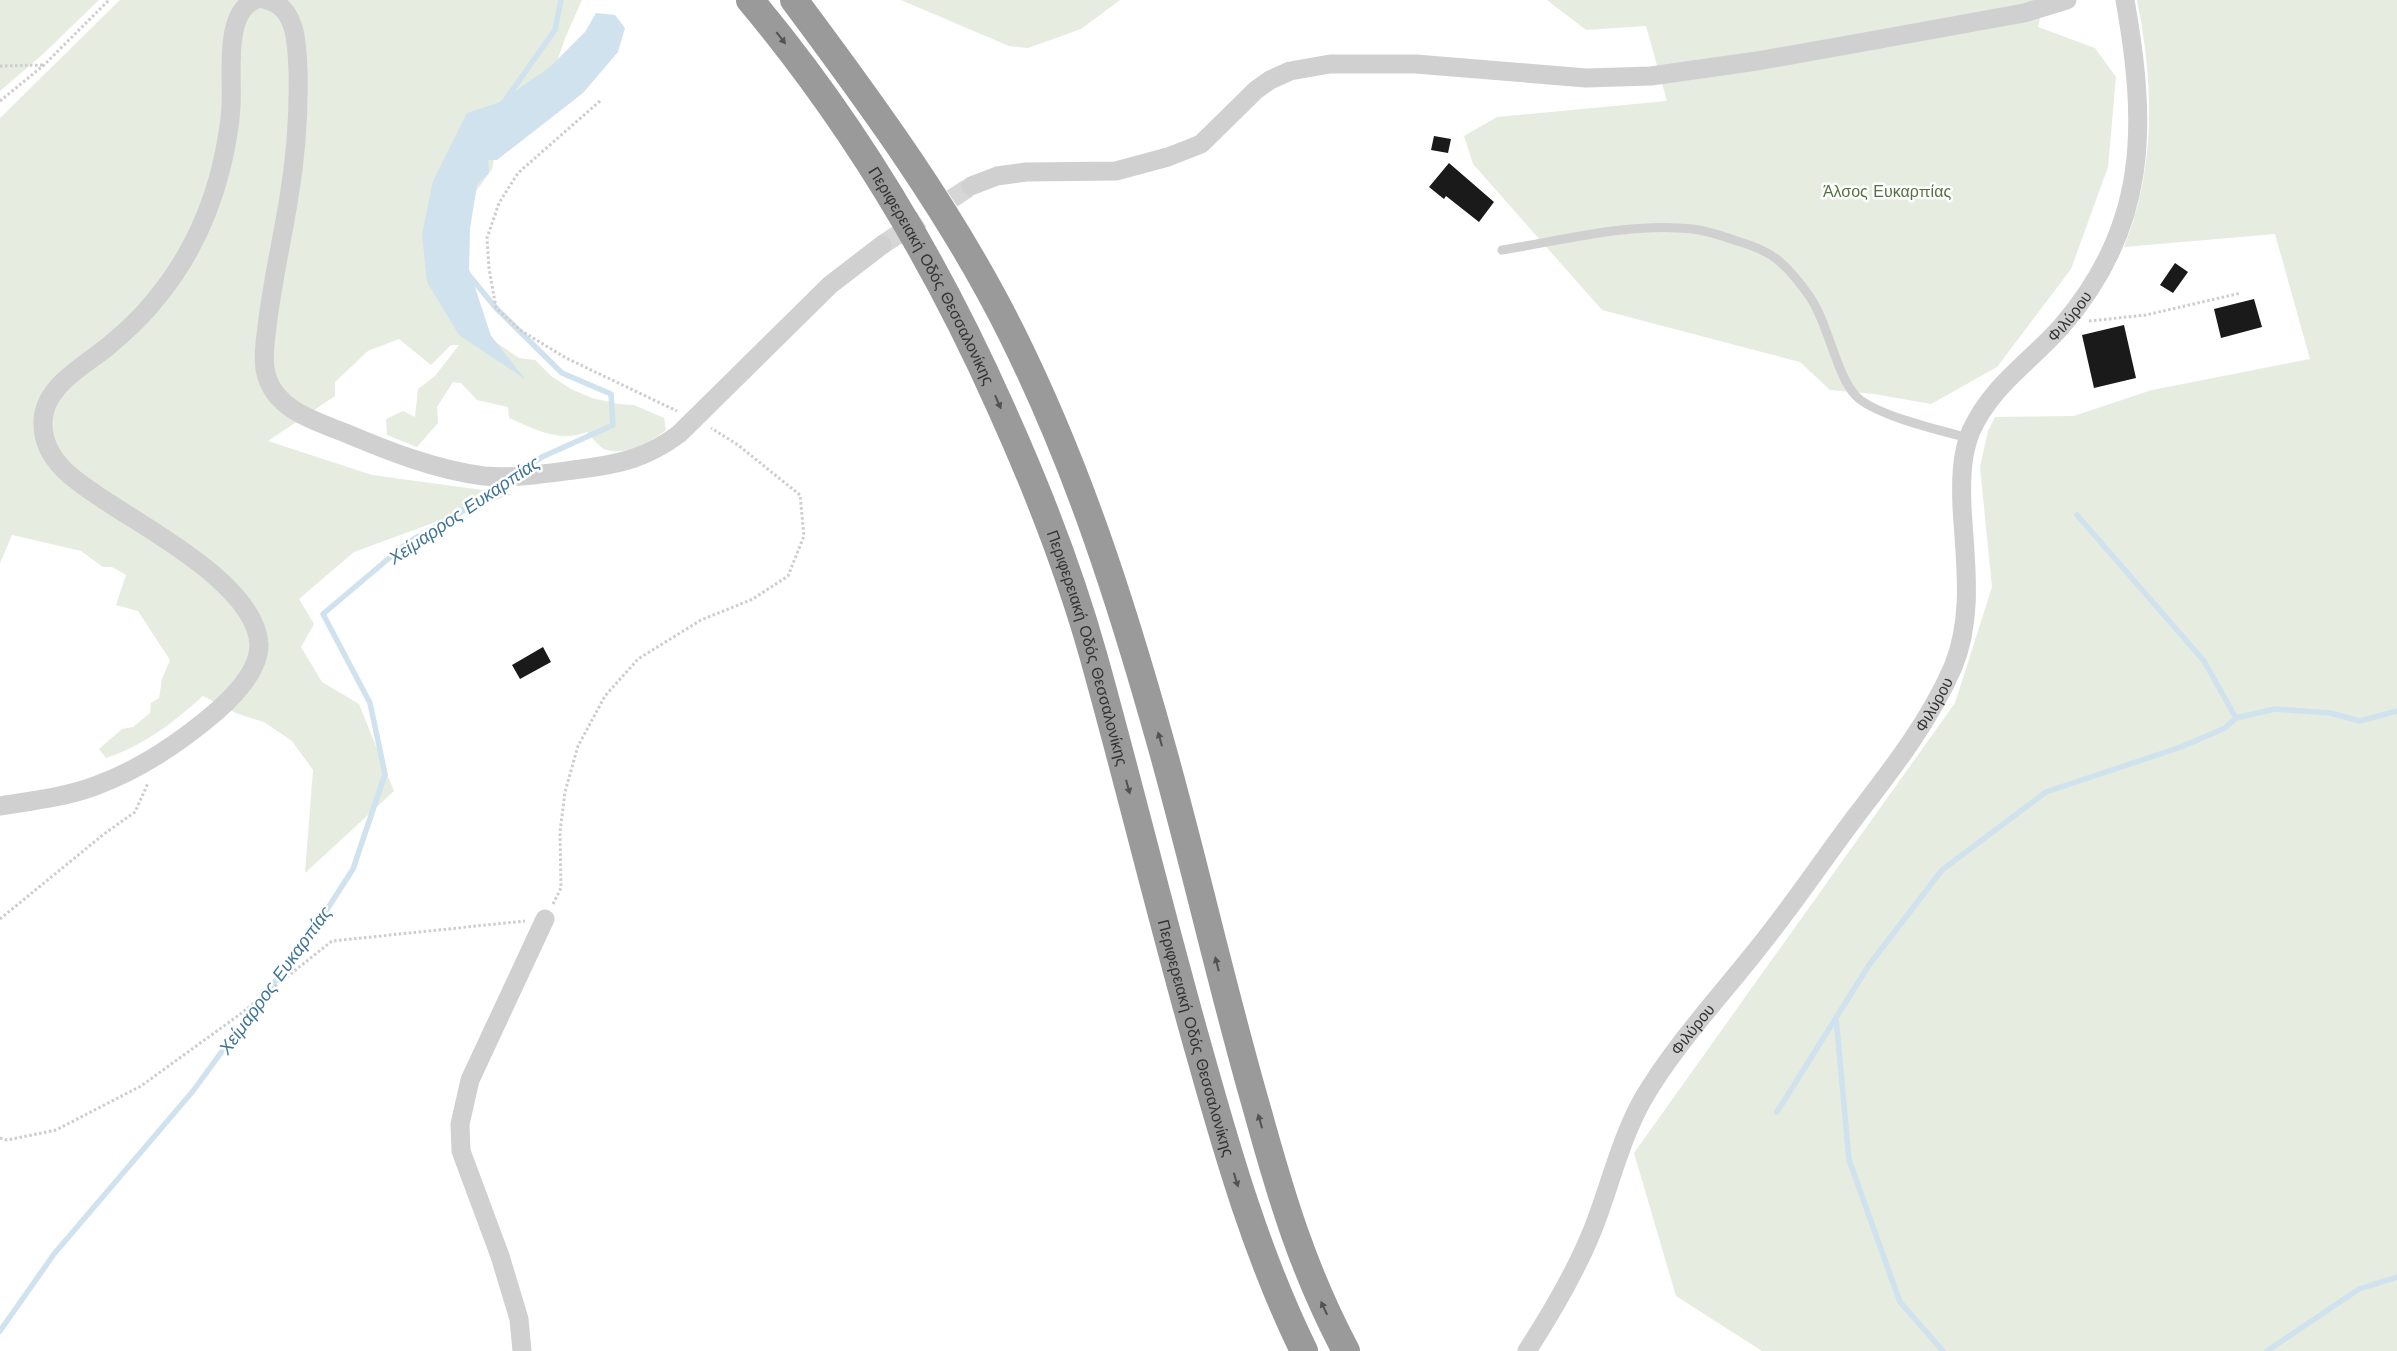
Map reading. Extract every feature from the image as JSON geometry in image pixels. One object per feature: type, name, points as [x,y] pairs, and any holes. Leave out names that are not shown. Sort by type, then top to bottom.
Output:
[{"type":"highway","name":"Περιφερειακή Οδός Θεσσαλονίκης","points":[[750,0],[830,103],[883,183],[959,318],[1025,459],[1061,553],[1094,656],[1189,1018],[1240,1194],[1282,1308],[1304,1351]]},
{"type":"highway","name":"Περιφερειακή Οδός Θεσσαλονίκης","points":[[794,0],[888,128],[974,264],[1039,390],[1077,480],[1111,574],[1162,745],[1229,1010],[1288,1216],[1306,1267],[1346,1351]]},
{"type":"street","points":[[0,806],[94,787],[149,759],[202,724],[225,703],[246,680],[256,659],[259,645],[255,626],[248,611],[236,595],[189,556],[91,491],[61,468],[45,442],[43,415],[47,403],[64,381],[107,347],[155,300],[184,259],[198,233],[215,192],[228,136],[235,28],[241,11],[255,0]]},
{"type":"street","points":[[266,0],[282,6],[288,15],[295,38],[297,59],[295,153],[271,292],[264,360],[269,382],[281,400],[297,413],[368,442],[452,470],[486,476],[524,476],[567,471],[613,465],[638,458],[662,447],[830,285],[882,246]]},
{"type":"street","points":[[972,186],[998,176],[1026,172],[1116,171],[1168,157],[1201,144],[1256,90],[1270,80],[1290,71],[1330,64],[1416,64],[1586,78],[1650,76],[1757,61],[2024,13],[2067,0]]},
{"type":"street","name":"Φιλύρου","points":[[1527,1351],[1554,1306],[1582,1253],[1618,1154],[1642,1101],[1690,1033],[1768,935],[1904,754],[1943,689],[1960,649],[1966,608],[1967,581],[1962,471],[1969,438],[1991,396],[2004,381],[2054,335],[2096,281],[2114,246],[2124,219],[2134,178],[2138,148],[2139,105],[2134,54],[2125,0]]},
{"type":"street","points":[[522,1351],[519,1319],[503,1265],[461,1151],[460,1124],[470,1080],[545,919]]},
{"type":"lane","points":[[1502,250],[1613,232],[1673,228],[1694,229],[1743,243],[1777,260],[1797,279],[1812,300],[1825,325],[1845,380],[1856,397],[1884,412],[1969,438]]},
{"type":"path","points":[[0,101],[44,65],[109,0]]},
{"type":"path","points":[[0,66],[44,65]]},
{"type":"path","points":[[0,1138],[6,1140],[56,1130],[141,1086],[240,1015],[332,941],[545,919],[561,888],[560,832],[565,792],[578,746],[605,696],[638,659],[701,620],[753,599],[788,576],[804,536],[800,495],[738,445],[694,418],[566,358],[520,330],[496,308],[489,268],[487,238],[499,203],[518,173],[600,101]]},
{"type":"path","points":[[2072,313],[2088,321],[2102,321],[2154,313],[2241,293]]},
{"type":"path","points":[[0,919],[104,834],[135,812],[151,778],[149,759]]},
{"type":"green space","points":[[0,0],[99,0],[42,55],[0,91]]},
{"type":"green space","points":[[120,0],[582,0],[566,36],[537,118],[495,154],[492,169],[472,197],[448,243],[480,322],[497,343],[519,358],[535,360],[551,376],[571,389],[592,398],[618,404],[634,405],[664,418],[666,430],[645,444],[629,450],[612,451],[602,448],[587,432],[567,436],[557,435],[509,418],[508,407],[477,400],[461,383],[453,382],[437,407],[438,423],[417,447],[387,435],[386,419],[403,411],[415,417],[418,389],[435,376],[459,345],[451,345],[431,365],[399,339],[368,351],[335,382],[335,396],[268,441],[372,475],[512,494],[354,552],[299,599],[314,624],[301,647],[322,682],[359,704],[394,791],[305,873],[313,770],[292,741],[264,722],[238,714],[203,696],[158,732],[133,747],[106,758],[99,749],[122,729],[133,727],[150,713],[151,703],[159,698],[162,679],[170,660],[138,611],[116,605],[126,575],[112,567],[103,567],[81,551],[12,535],[0,563],[0,118]]},
{"type":"green space","points":[[901,0],[1120,0],[1081,29],[1028,48],[1009,46]]},
{"type":"green space","name":"Άλσος Ευκαρπίας","points":[[1547,0],[2044,0],[2038,27],[2095,48],[2116,77],[2108,167],[2071,269],[1997,367],[1931,404],[1874,394],[1830,390],[1800,362],[1602,310],[1473,164],[1464,136],[1497,117],[1667,101],[1646,26],[1586,30]]},
{"type":"green space","points":[[2137,0],[2397,0],[2397,1351],[1762,1351],[1676,1296],[1634,1153],[1955,703],[1992,587],[1980,467],[1988,431],[1995,417],[2074,416],[2152,390],[2310,359],[2275,234],[2124,247],[2142,186],[2147,156],[2149,125],[2147,63]]},
{"type":"water","points":[[596,13],[615,15],[625,28],[618,52],[583,93],[497,160],[488,160],[489,173],[477,185],[470,229],[469,269],[491,336],[525,379],[459,335],[427,282],[422,234],[433,181],[467,113],[498,103],[550,67],[585,32]]},
{"type":"building","points":[[1434,136],[1451,139],[1448,153],[1431,150]]},
{"type":"building","points":[[1449,163],[1494,202],[1479,222],[1446,196],[1444,199],[1429,187]]},
{"type":"building","points":[[2175,263],[2188,272],[2173,293],[2160,285]]},
{"type":"building","points":[[2254,299],[2262,327],[2221,338],[2214,309]]},
{"type":"building","points":[[2124,325],[2136,378],[2094,388],[2082,335]]},
{"type":"building","points":[[543,647],[551,662],[520,679],[512,665]]},
{"type":"waterway","name":"Χείμαρρος Ευκαρπίας","points":[[506,99],[555,30],[561,0]]},
{"type":"waterway","name":"Χείμαρρος Ευκαρπίας","points":[[468,274],[496,308],[562,373],[611,394],[613,425],[542,457],[524,469]]},
{"type":"waterway","name":"Χείμαρρος Ευκαρπίας","points":[[0,1331],[54,1254],[193,1091],[253,1009],[303,947],[353,869],[385,774],[370,703],[323,614],[407,543],[468,508],[504,483]]},
{"type":"waterway","points":[[2077,515],[2204,661],[2236,718]]},
{"type":"waterway","points":[[1777,1112],[1869,965],[1942,870],[2046,792],[2181,747],[2225,728],[2236,718],[2275,709],[2330,713],[2360,721],[2397,711]]},
{"type":"waterway","points":[[1836,1017],[1849,1160],[1900,1302],[1943,1351]]},
{"type":"waterway","points":[[2267,1351],[2359,1289],[2397,1277]]},
{"type":"tunnel","points":[[882,245],[971,186]]}]
